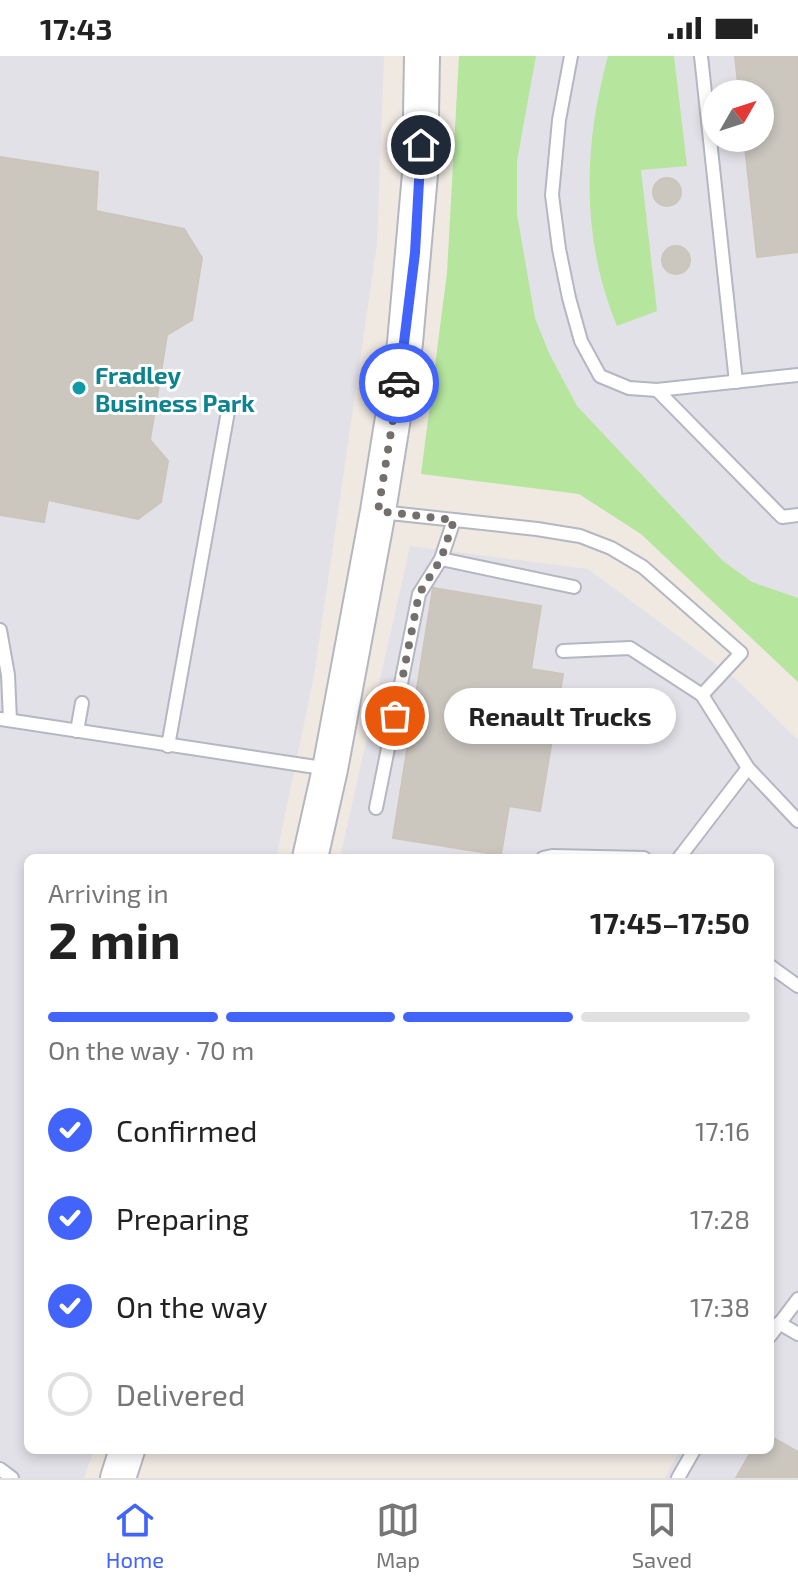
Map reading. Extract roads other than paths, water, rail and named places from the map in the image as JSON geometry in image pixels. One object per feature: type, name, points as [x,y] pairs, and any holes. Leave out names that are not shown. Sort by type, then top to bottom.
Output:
[{"type":"street","points":[[311,854],[330,769],[378,511],[405,343],[420,174],[422,56]]},
{"type":"street","points":[[118,1478],[126,1454]]},
{"type":"lane","points":[[571,56],[559,120],[552,195],[569,298],[581,341],[600,376],[629,388],[657,390],[798,375]]},
{"type":"lane","points":[[701,56],[736,382]]},
{"type":"lane","points":[[657,390],[782,517],[798,515]]},
{"type":"lane","points":[[168,746],[229,406]]},
{"type":"lane","points":[[378,511],[580,536],[611,548],[643,567],[741,653],[702,695]]},
{"type":"lane","points":[[376,808],[419,594],[441,559],[454,520]]},
{"type":"lane","points":[[441,559],[574,587]]},
{"type":"lane","points":[[0,630],[8,675],[5,719],[330,769]]},
{"type":"lane","points":[[563,651],[630,648],[702,695],[748,768],[798,821]]},
{"type":"lane","points":[[77,731],[82,703]]},
{"type":"lane","points":[[682,854],[748,768]]},
{"type":"lane","points":[[774,969],[798,986]]},
{"type":"lane","points":[[774,1330],[798,1299]]},
{"type":"lane","points":[[779,1323],[798,1334]]},
{"type":"lane","points":[[678,1478],[692,1454]]},
{"type":"lane","points":[[0,1469],[12,1478]]},
{"type":"place","name":"Fradley Business Park","points":[[79,388]]},
{"type":"place","name":"Renault Trucks","points":[[395,716]]}]
